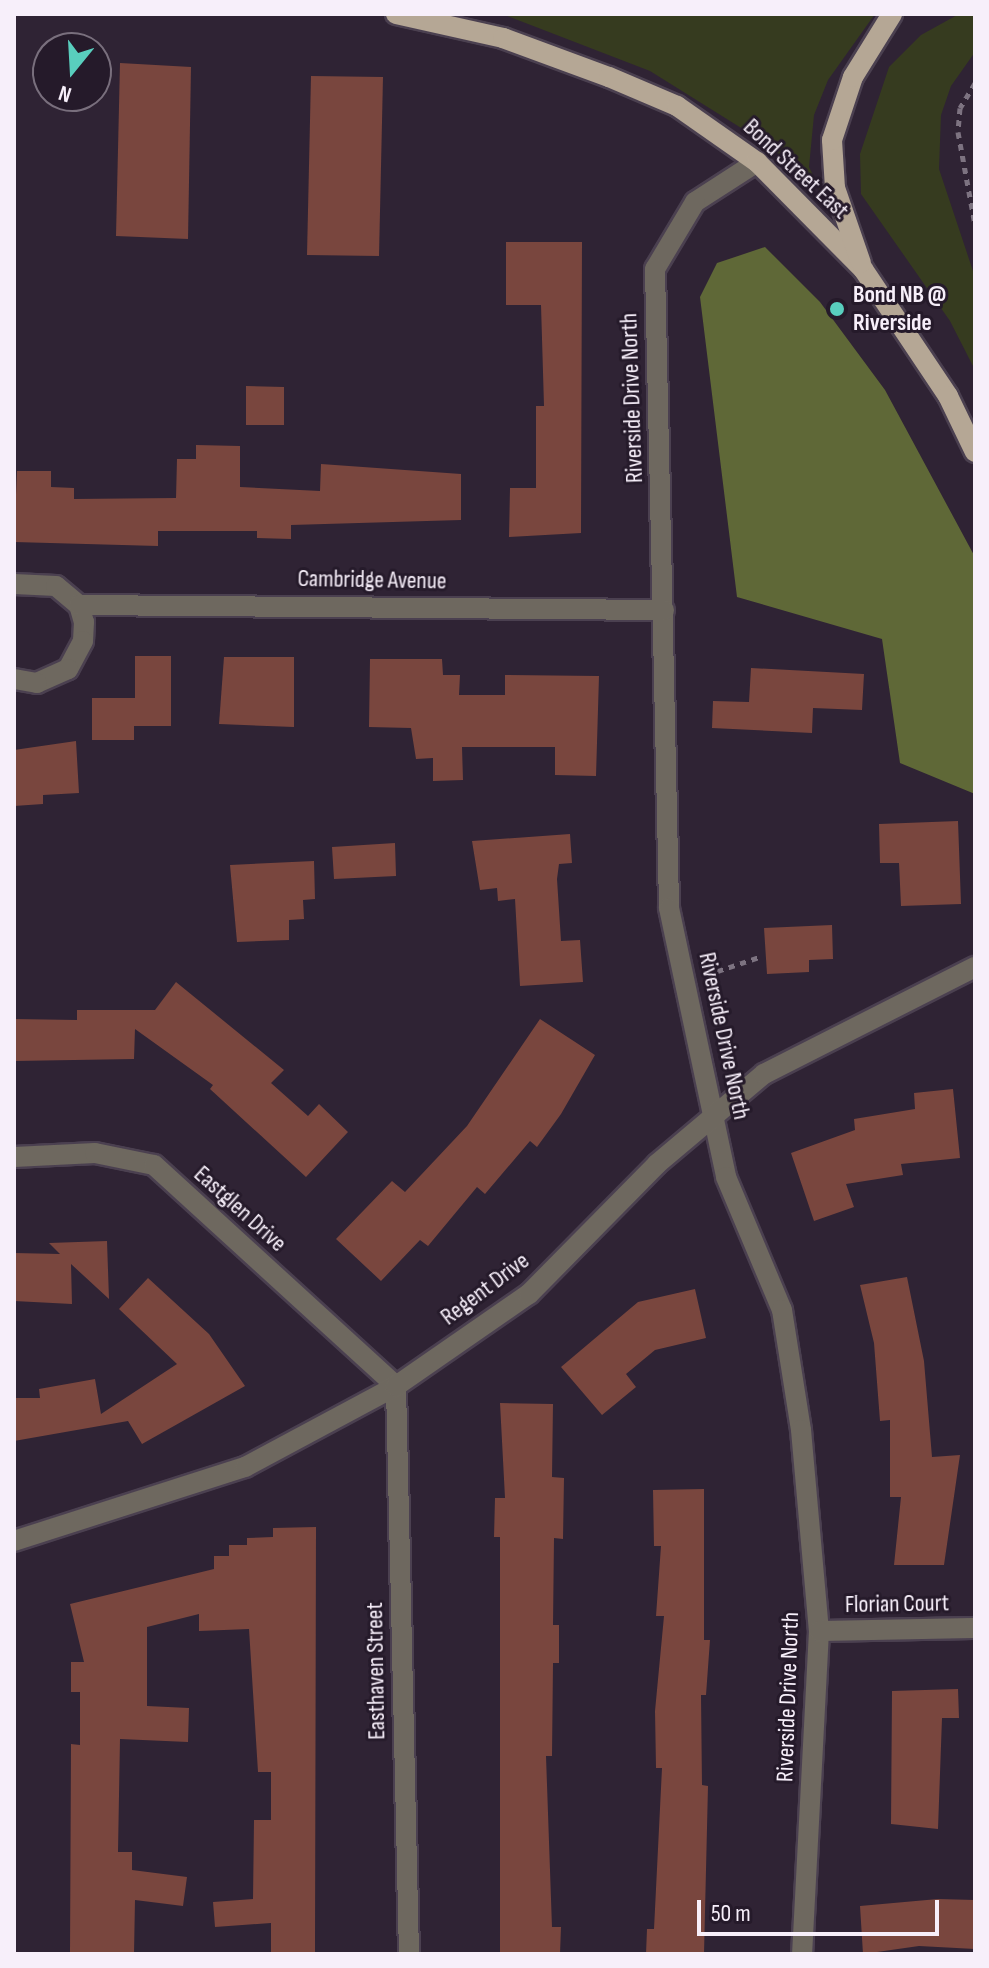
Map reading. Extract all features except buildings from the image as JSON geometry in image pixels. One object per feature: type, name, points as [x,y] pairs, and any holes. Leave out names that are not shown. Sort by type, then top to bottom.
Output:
[{"type":"main road","name":"Bond Street East","points":[[396,14],[503,38],[609,77],[677,106],[757,162],[863,269],[948,396],[975,452]]},
{"type":"main road","points":[[863,269],[835,188],[832,140],[853,77],[892,14]]},
{"type":"street","name":"Riverside Drive North","points":[[757,162],[695,202],[655,269],[670,917],[715,1113],[726,1177],[782,1310],[801,1430],[819,1631],[802,1954]]},
{"type":"street","points":[[14,584],[41,581],[79,605],[83,641],[68,669],[37,683],[14,679]]},
{"type":"street","name":"Cambridge Avenue","points":[[79,605],[664,610]]},
{"type":"street","name":"Regent Drive","points":[[14,1541],[245,1467],[396,1386],[529,1294],[715,1113],[764,1074],[975,967]]},
{"type":"street","name":"Eastglen Drive","points":[[14,1157],[95,1153],[154,1165],[396,1386]]},
{"type":"street","name":"Easthaven Street","points":[[396,1386],[409,1954]]},
{"type":"street","name":"Florian Court","points":[[819,1631],[975,1628]]},
{"type":"path","points":[[975,83],[960,108],[958,132],[975,225]]},
{"type":"path","points":[[686,981],[762,956]]},
{"type":"green space","points":[[502,14],[875,14],[828,80],[814,115],[809,167],[821,191],[762,141],[650,71]]},
{"type":"green space","points":[[959,14],[975,14],[975,52],[951,86],[941,115],[939,169],[975,277],[975,370],[950,321],[861,194],[860,154],[889,67],[921,35]]},
{"type":"green space","points":[[765,247],[820,302],[885,390],[975,557],[975,794],[900,763],[882,639],[737,597],[700,297],[717,263]]},
{"type":"place","name":"Bond NB @ Riverside","points":[[837,309]]}]
